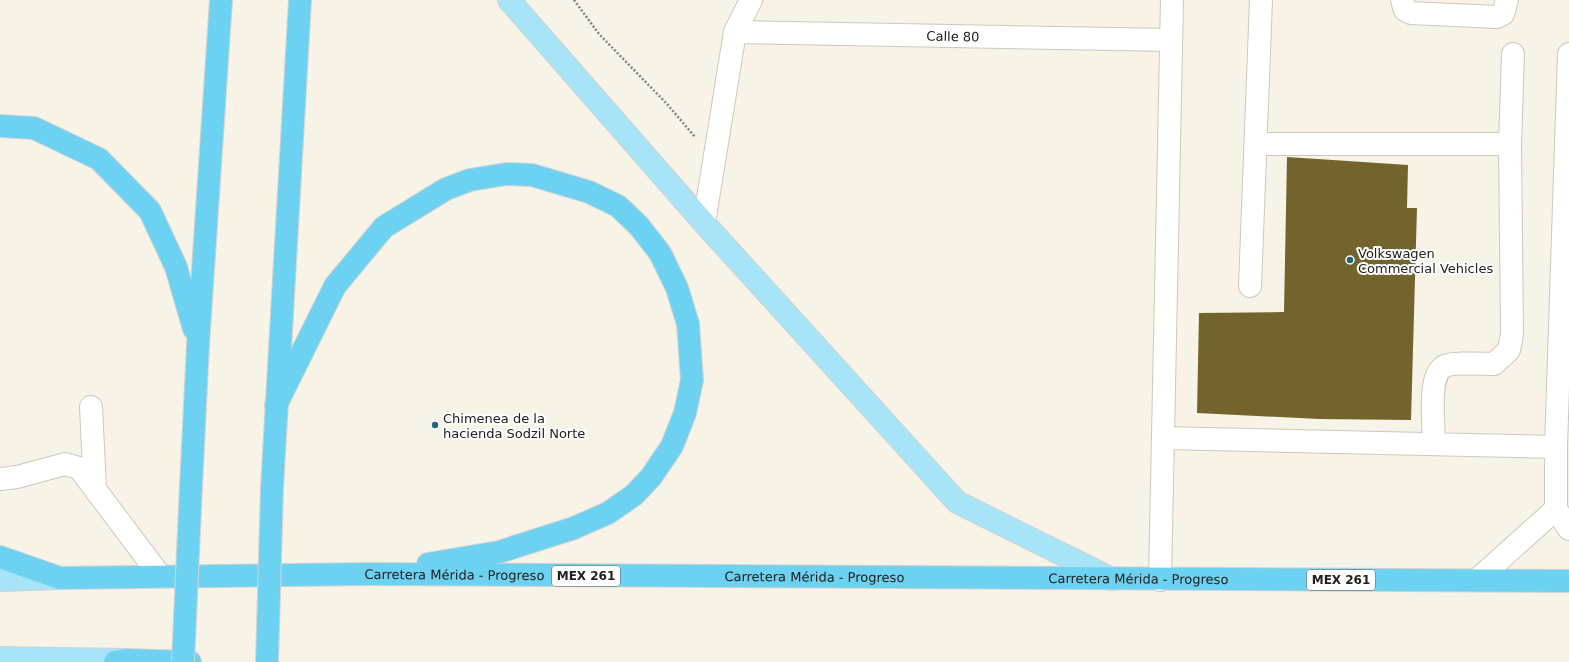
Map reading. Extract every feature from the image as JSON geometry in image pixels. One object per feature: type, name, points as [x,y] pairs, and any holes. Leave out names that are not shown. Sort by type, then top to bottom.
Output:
[{"type":"highway","points":[[183,662],[198,345],[221,0]]},
{"type":"highway","points":[[267,662],[276,405],[300,0]]},
{"type":"highway","points":[[0,126],[34,128],[99,159],[150,211],[176,267],[198,345]]},
{"type":"highway","points":[[276,405],[335,286],[384,227],[446,189],[470,180],[506,174],[532,175],[559,182],[589,192],[618,206],[639,226],[660,253],[677,288],[688,324],[692,380],[685,413],[672,446],[651,478],[634,495],[608,513],[574,528],[499,552],[370,574]]},
{"type":"highway","name":"Carretera Mérida - Progreso","points":[[0,557],[60,578],[370,574],[1160,580],[1569,581]]},
{"type":"highway","points":[[121,661],[190,662]]},
{"type":"main road","points":[[509,0],[704,223],[957,502],[1112,579]]},
{"type":"main road","name":"MEX 261","points":[[0,580],[60,578]]},
{"type":"main road","points":[[0,658],[121,661]]},
{"type":"street","points":[[704,223],[735,32],[751,0]]},
{"type":"street","points":[[1160,580],[1172,0]]},
{"type":"street","points":[[1250,286],[1257,144],[1261,0]]},
{"type":"street","points":[[1402,0],[1405,10],[1411,13],[1496,17],[1503,14],[1507,0]]},
{"type":"street","name":"Calle 80","points":[[735,32],[1171,40]]},
{"type":"street","points":[[1434,444],[1434,385],[1438,371],[1446,365],[1494,364],[1509,350],[1512,334],[1510,144],[1512,54]]},
{"type":"street","points":[[1569,54],[1556,447],[1556,509],[1569,529]]},
{"type":"street","points":[[1257,144],[1510,144]]},
{"type":"street","points":[[91,407],[95,489]]},
{"type":"street","points":[[1164,438],[1556,447]]},
{"type":"street","points":[[0,479],[16,477],[65,464],[79,468],[161,577]]},
{"type":"street","points":[[1477,580],[1556,509]]},
{"type":"path","points":[[574,0],[599,34],[667,104],[698,140]]},
{"type":"building","name":"Volkswagen Commercial Vehicles","points":[[1287,157],[1408,165],[1407,208],[1417,208],[1411,420],[1319,419],[1197,413],[1199,313],[1284,312]]},
{"type":"place","name":"Volkswagen Commercial Vehicles","points":[[1350,260]]},
{"type":"place","name":"Chimenea de la hacienda Sodzil Norte","points":[[435,425]]}]
